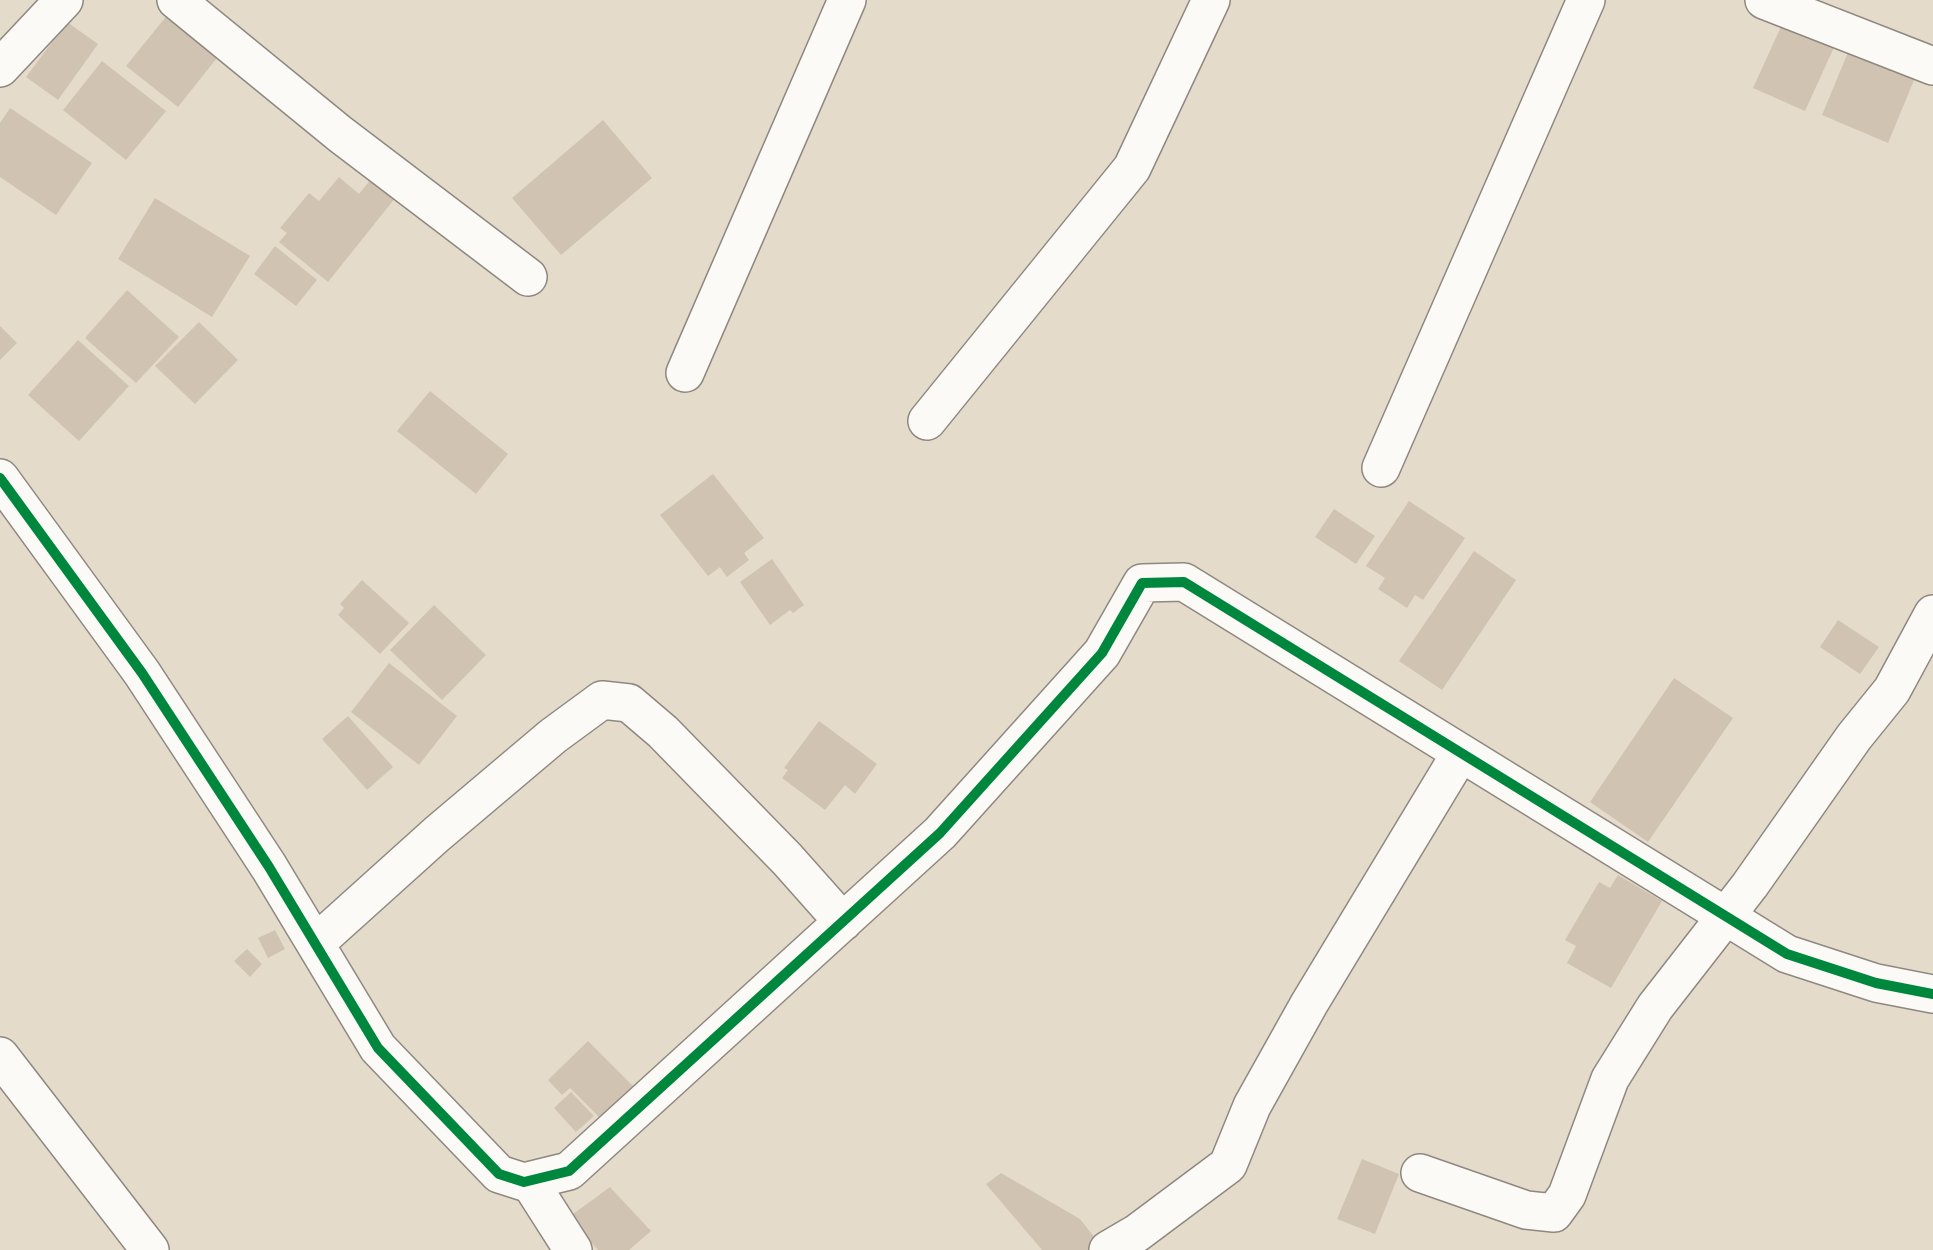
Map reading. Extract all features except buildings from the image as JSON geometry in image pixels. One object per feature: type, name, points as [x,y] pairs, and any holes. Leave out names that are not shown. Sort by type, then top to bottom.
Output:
[{"type":"street","points":[[0,68],[64,0]]},
{"type":"street","points":[[176,0],[340,134],[528,277]]},
{"type":"street","points":[[685,373],[847,0]]},
{"type":"street","points":[[927,421],[1132,168],[1211,0]]},
{"type":"street","points":[[1381,468],[1586,0]]},
{"type":"street","points":[[1764,0],[1931,61]]},
{"type":"street","points":[[0,478],[142,673],[316,943],[379,1048],[499,1174],[524,1182],[569,1171],[940,834],[1102,653],[1142,583],[1184,582],[1724,918],[1787,954],[1876,983],[1933,994]]},
{"type":"street","points":[[1420,1173],[1526,1210],[1554,1213],[1567,1195],[1610,1079],[1655,1007],[1750,886],[1854,737],[1892,690],[1933,614]]},
{"type":"street","points":[[316,943],[437,834],[553,736],[602,700],[629,703],[663,732],[787,859],[843,922]]},
{"type":"street","points":[[1108,1250],[1137,1233],[1228,1165],[1252,1106],[1284,1049],[1460,754]]},
{"type":"street","points":[[0,1056],[150,1250]]},
{"type":"street","points":[[529,1181],[572,1250]]},
{"type":"cycle path","points":[[0,478],[142,673],[269,867],[378,1048],[499,1174],[524,1182],[569,1171],[940,833],[1102,653],[1142,583],[1184,582],[1787,954],[1876,983],[1933,994]]}]
